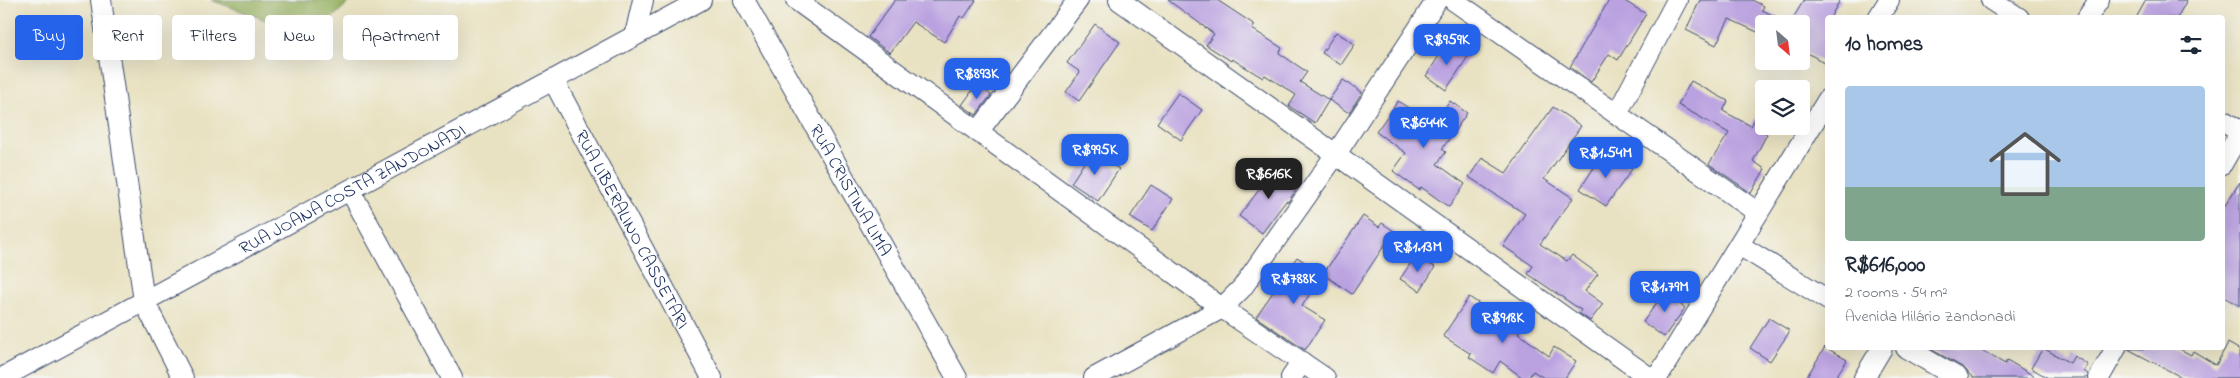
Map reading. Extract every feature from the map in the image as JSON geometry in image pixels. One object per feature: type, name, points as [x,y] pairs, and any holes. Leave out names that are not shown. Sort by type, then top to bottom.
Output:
[{"type":"street","points":[[101,0],[144,301],[183,378]]},
{"type":"street","points":[[635,35],[643,0]]},
{"type":"street","name":"RUA JOANA COSTA ZANDONADI","points":[[2,378],[701,0]]},
{"type":"street","name":"RUA CRISTINA LIMA","points":[[744,0],[957,378]]},
{"type":"street","points":[[796,0],[1222,308],[1296,370],[1324,378]]},
{"type":"street","points":[[978,132],[1078,0]]},
{"type":"street","points":[[1119,0],[1650,378]]},
{"type":"street","points":[[1094,378],[1222,308],[1242,288],[1336,154],[1437,0]]},
{"type":"street","points":[[1453,0],[1758,212]]},
{"type":"street","points":[[1617,114],[1677,0]]},
{"type":"street","points":[[1880,15],[1889,0]]},
{"type":"street","points":[[1990,0],[2014,15]]},
{"type":"street","points":[[2090,15],[2098,0]]},
{"type":"street","name":"RUA LIBERALINO CASSETARI","points":[[553,80],[712,378]]},
{"type":"street","points":[[1657,378],[1825,104]]},
{"type":"street","points":[[2225,122],[2240,132],[2225,159]]},
{"type":"street","points":[[350,190],[452,378]]},
{"type":"street","points":[[1739,245],[1825,298]]},
{"type":"street","points":[[1864,378],[1881,350]]},
{"type":"street","points":[[1909,350],[1958,378]]},
{"type":"street","points":[[2099,378],[2115,350]]},
{"type":"green space","points":[[211,0],[351,0],[333,17],[333,15],[265,15],[265,20]]},
{"type":"building","points":[[895,0],[976,0],[964,18],[960,16],[944,42],[913,22],[890,53],[868,37]]},
{"type":"building","points":[[1168,0],[1217,0],[1255,25],[1252,29],[1282,48],[1279,53],[1307,72],[1300,82],[1329,100],[1315,123],[1289,106],[1296,95],[1265,75],[1263,78],[1206,45],[1214,34]]},
{"type":"building","points":[[1609,0],[1623,0],[1646,14],[1618,60],[1609,54],[1591,82],[1570,67]]},
{"type":"building","points":[[1700,0],[1752,0],[1764,6],[1762,10],[1773,15],[1755,15],[1755,31],[1729,19],[1716,45],[1686,30]]},
{"type":"building","points":[[1804,0],[1840,0],[1832,15],[1825,15],[1825,63],[1810,54],[1810,15],[1795,15]]},
{"type":"building","points":[[2146,0],[2187,0],[2179,15],[2138,15]]},
{"type":"building","points":[[1095,24],[1120,42],[1079,101],[1066,92],[1080,72],[1067,63]]},
{"type":"building","points":[[1336,32],[1355,44],[1341,65],[1322,53]]},
{"type":"building","points":[[1448,42],[1469,55],[1446,90],[1426,76]]},
{"type":"building","points":[[1343,80],[1362,92],[1349,113],[1329,100]]},
{"type":"building","points":[[1691,81],[1728,101],[1723,111],[1751,126],[1755,119],[1755,135],[1766,135],[1753,161],[1765,169],[1751,193],[1709,164],[1729,133],[1678,105]]},
{"type":"building","points":[[977,84],[991,95],[976,115],[962,105]]},
{"type":"building","points":[[1178,93],[1202,110],[1181,140],[1157,123]]},
{"type":"building","points":[[1398,101],[1434,125],[1450,101],[1467,113],[1442,149],[1446,152],[1437,164],[1465,184],[1449,207],[1421,187],[1419,190],[1393,171],[1406,153],[1376,132]]},
{"type":"building","points":[[1553,107],[1581,126],[1544,179],[1573,198],[1540,244],[1567,261],[1572,255],[1598,274],[1585,291],[1603,304],[1590,321],[1579,313],[1581,310],[1528,274],[1533,266],[1503,246],[1525,214],[1469,177],[1482,158],[1506,173]]},
{"type":"building","points":[[1605,151],[1632,169],[1606,206],[1580,189]]},
{"type":"building","points":[[1091,152],[1119,169],[1098,201],[1071,183]]},
{"type":"building","points":[[1272,167],[1299,185],[1288,202],[1286,201],[1262,233],[1239,216],[1262,186]]},
{"type":"building","points":[[2240,182],[2240,306],[2225,298],[2225,205]]},
{"type":"building","points":[[1151,185],[1173,199],[1152,231],[1130,217]]},
{"type":"building","points":[[1363,216],[1379,227],[1382,223],[1394,231],[1352,294],[1323,274]]},
{"type":"building","points":[[1416,255],[1435,267],[1420,291],[1400,279]]},
{"type":"building","points":[[1297,257],[1323,274],[1302,306],[1325,320],[1305,350],[1256,317]]},
{"type":"building","points":[[1668,287],[1681,297],[1677,302],[1685,308],[1664,337],[1643,322]]},
{"type":"building","points":[[1469,297],[1496,315],[1499,311],[1523,326],[1518,333],[1549,356],[1554,347],[1576,361],[1565,378],[1544,378],[1533,371],[1528,378],[1523,378],[1500,361],[1493,373],[1469,357],[1471,354],[1443,336]]},
{"type":"building","points":[[1769,318],[1790,331],[1770,361],[1750,348]]},
{"type":"building","points":[[2228,343],[2240,350],[2240,378],[2183,378],[2130,350],[2182,350],[2191,355],[2193,351],[2216,365]]},
{"type":"building","points":[[1825,347],[1825,350],[1830,350],[1847,360],[1835,378],[1806,378]]},
{"type":"building","points":[[1932,350],[1981,350],[2005,364],[2007,360],[2037,378],[1973,378],[1964,368]]},
{"type":"building","points":[[2042,350],[2047,350],[2070,363],[2074,356],[2088,365],[2084,371],[2088,374],[2087,378],[2048,378],[2031,368]]}]
